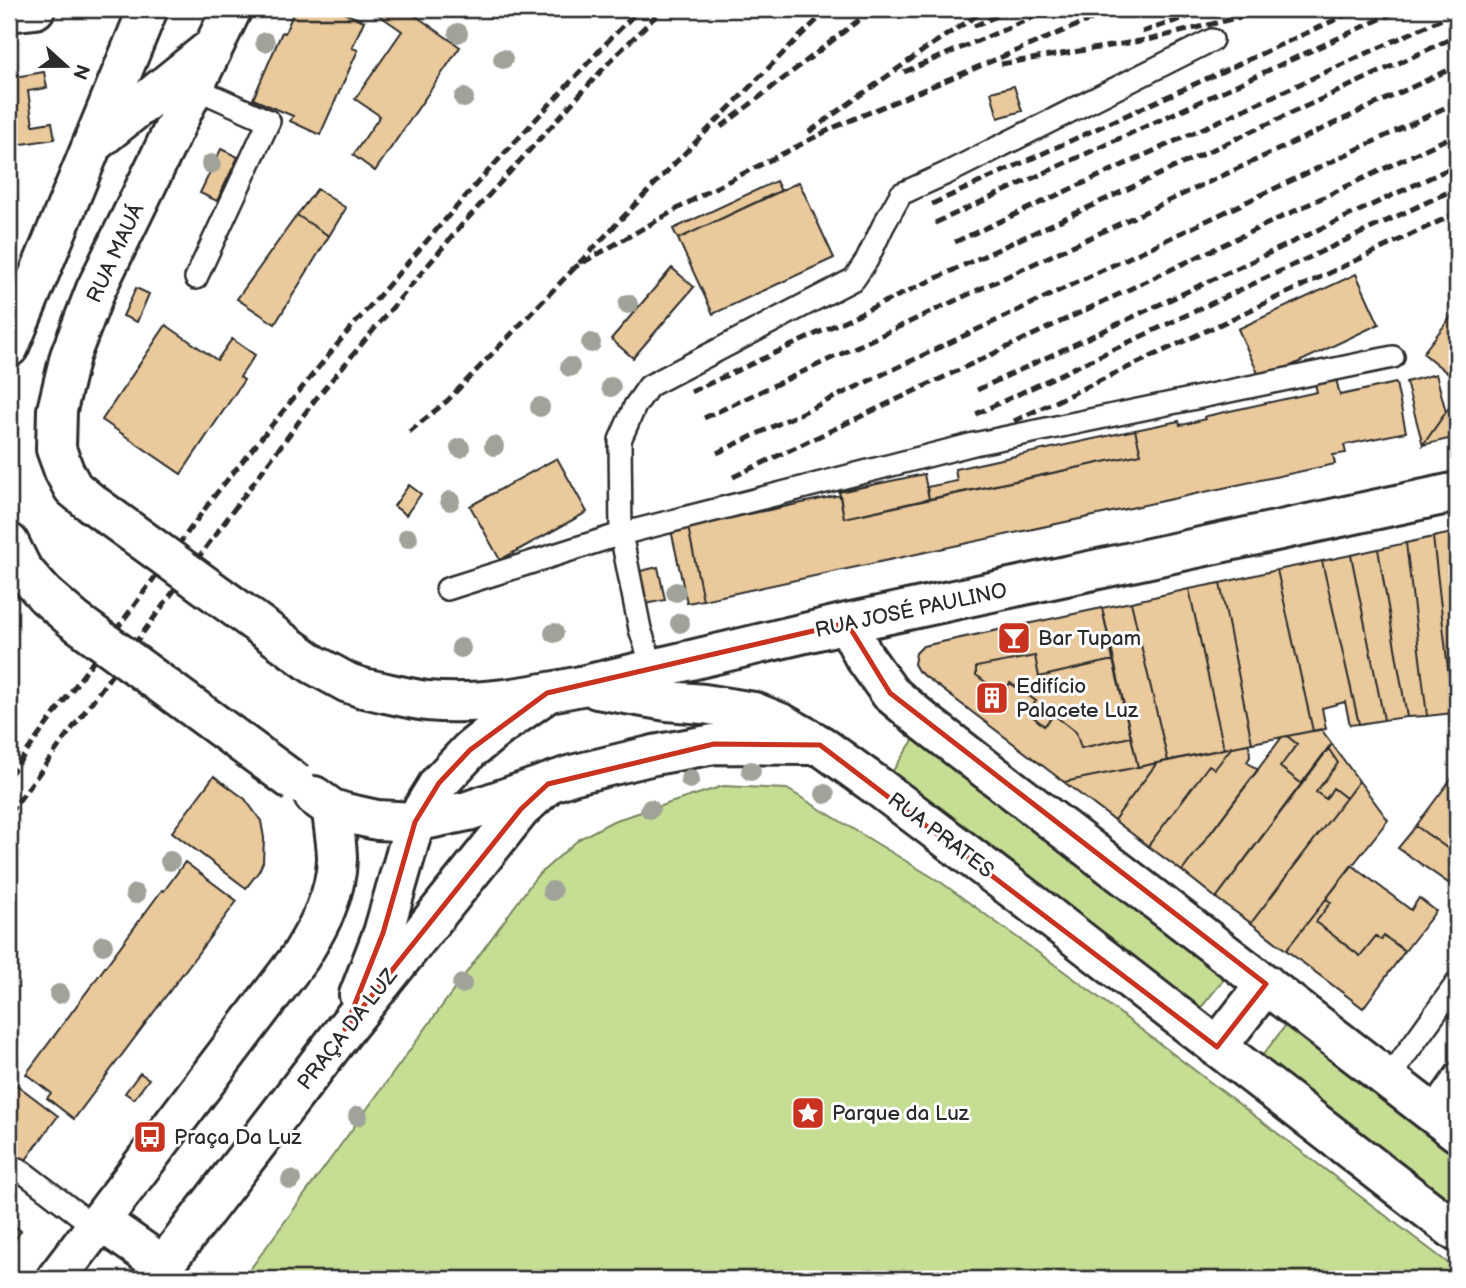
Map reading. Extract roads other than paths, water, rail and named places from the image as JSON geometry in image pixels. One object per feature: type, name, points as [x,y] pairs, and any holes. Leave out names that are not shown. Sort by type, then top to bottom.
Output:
[{"type":"main road","points":[[9,12],[35,9]]},
{"type":"main road","points":[[9,347],[148,9]]},
{"type":"main road","name":"RUA MAUÁ","points":[[232,9],[96,289],[70,356],[57,410],[56,449],[74,488],[90,502],[313,664],[363,688]]},
{"type":"main road","points":[[92,144],[215,45]]},
{"type":"main road","name":"RUA JOSÉ PAULINO","points":[[363,688],[426,701],[475,703],[564,690],[847,623],[1457,492]]},
{"type":"main road","points":[[19,571],[74,620],[332,809],[377,820],[415,822],[468,811],[572,775],[714,744],[820,745]]},
{"type":"main road","points":[[847,623],[863,655],[890,693],[1443,1121]]},
{"type":"main road","points":[[345,1029],[383,933],[415,822],[439,783],[470,750],[500,726],[564,690]]},
{"type":"main road","name":"RUA PRATES","points":[[564,690],[704,704],[754,712],[820,745],[1029,901],[1457,1232]]},
{"type":"main road","name":"PRAÇA DA LUZ","points":[[158,1272],[345,1029],[521,809],[548,784]]},
{"type":"main road","points":[[56,1279],[300,957],[322,920],[333,886],[337,859],[332,809]]},
{"type":"main road","points":[[1217,1047],[1266,984]]},
{"type":"main road","points":[[97,1224],[158,1272]]},
{"type":"lane","points":[[653,670],[640,629],[621,534],[620,440],[635,406],[649,386],[854,279],[867,260],[901,194],[1212,40]]},
{"type":"lane","points":[[195,88],[269,121],[195,278]]},
{"type":"lane","points":[[447,589],[621,534],[974,444],[1393,357]]},
{"type":"lane","points":[[1388,1079],[1457,983]]},
{"type":"lane","points":[[1443,1121],[1457,1073]]},
{"type":"lane","points":[[19,1169],[97,1224]]},
{"type":"railway","points":[[9,776],[215,495],[344,336],[478,182],[640,9]]},
{"type":"railway","points":[[9,814],[314,401],[460,227],[613,58],[663,9]]},
{"type":"railway","points":[[409,432],[447,401],[674,164],[829,9]]},
{"type":"railway","points":[[721,127],[873,9]]},
{"type":"railway","points":[[809,132],[931,45],[987,9]]},
{"type":"railway","points":[[974,26],[1013,9]]},
{"type":"railway","points":[[904,72],[1053,9]]},
{"type":"railway","points":[[570,270],[707,192],[837,126],[1116,9]]},
{"type":"railway","points":[[1142,32],[1211,9]]},
{"type":"railway","points":[[1001,64],[1152,39],[1272,9]]},
{"type":"railway","points":[[932,204],[1359,9]]},
{"type":"railway","points":[[935,223],[1402,9]]},
{"type":"railway","points":[[955,242],[1457,12]]},
{"type":"railway","points":[[691,392],[1457,36]]},
{"type":"railway","points":[[704,418],[1457,66]]},
{"type":"railway","points":[[717,453],[1457,102]]},
{"type":"railway","points":[[733,477],[1457,134]]},
{"type":"railway","points":[[977,390],[1457,165]]},
{"type":"railway","points":[[976,414],[1457,188]]},
{"type":"railway","points":[[1014,421],[1457,213]]},
{"type":"place","name":"Bar Tupam","points":[[1014,638]]},
{"type":"place","name":"Edifício Palacete Luz","points":[[992,698]]},
{"type":"place","name":"Parque da Luz","points":[[808,1113]]},
{"type":"place","name":"Praça Da Luz","points":[[150,1137]]}]
